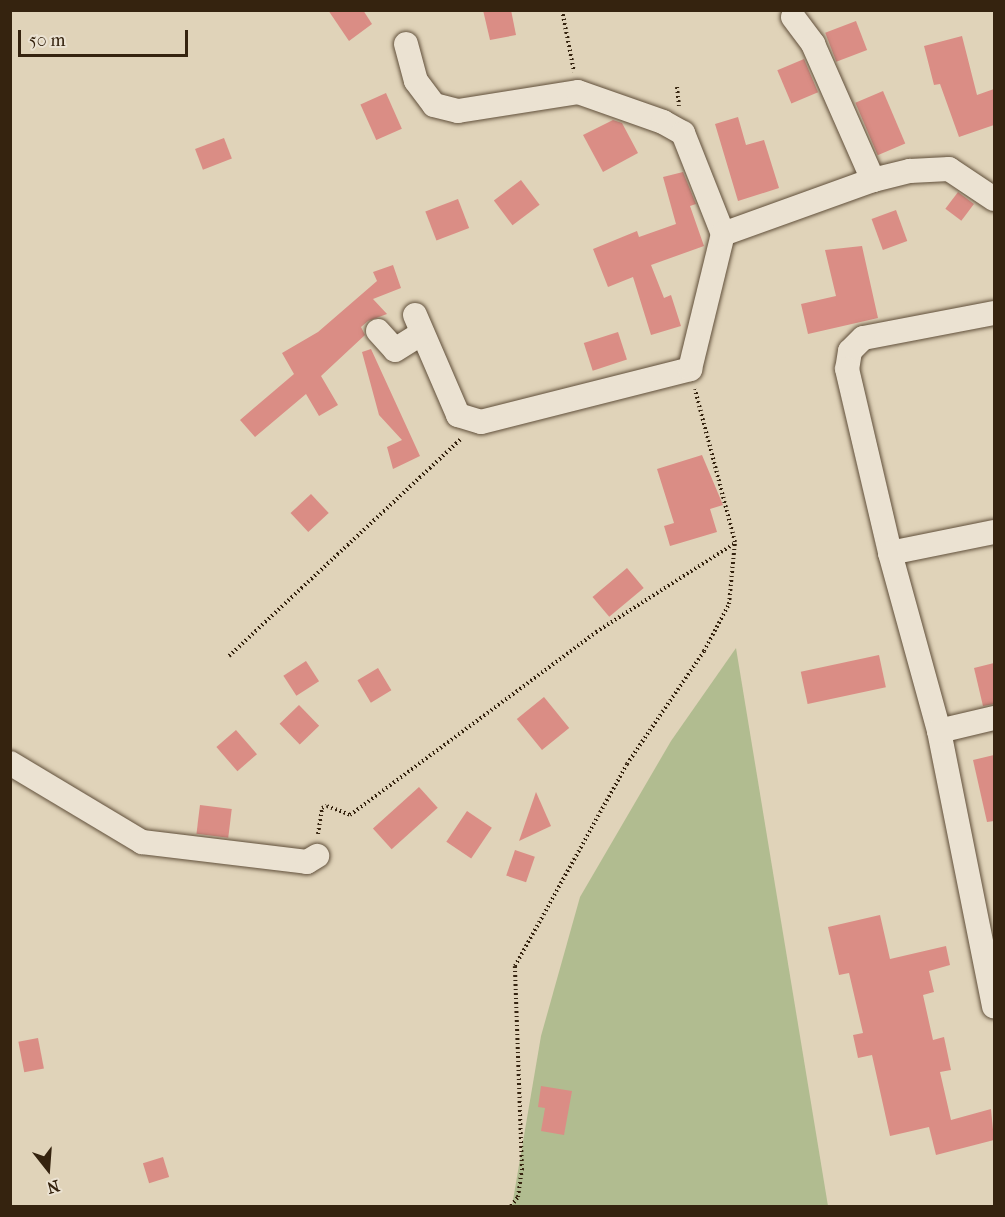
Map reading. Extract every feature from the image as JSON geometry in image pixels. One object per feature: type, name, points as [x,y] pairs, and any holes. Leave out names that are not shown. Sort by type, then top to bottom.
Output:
[{"type":"street","points":[[793,17],[813,44],[873,180]]},
{"type":"street","points":[[378,331],[395,350],[418,324],[452,405],[458,415],[470,422],[481,422],[690,369],[723,234],[683,134],[663,122],[578,92],[458,111],[434,105],[416,81],[406,44]]},
{"type":"street","points":[[723,234],[873,180],[910,171],[949,169],[994,199]]},
{"type":"street","points":[[994,313],[863,338],[850,351],[847,369],[890,553],[939,731],[994,1007]]},
{"type":"street","points":[[890,553],[994,532]]},
{"type":"street","points":[[939,731],[994,718]]},
{"type":"street","points":[[10,763],[142,842],[307,862],[317,856]]},
{"type":"path","points":[[562,10],[578,92]]},
{"type":"path","points":[[511,1206],[518,1197],[522,1170],[515,966],[627,764],[704,651],[729,604],[735,543],[690,369]]},
{"type":"path","points":[[229,656],[458,444],[470,422]]},
{"type":"path","points":[[317,856],[322,808],[327,806],[350,815],[596,632],[735,543]]},
{"type":"green space","points":[[736,648],[828,1206],[512,1206],[541,1036],[580,897],[671,741]]},
{"type":"building","points":[[328,10],[363,10],[372,24],[349,41]]},
{"type":"building","points":[[483,10],[511,10],[516,35],[490,40]]},
{"type":"building","points":[[856,21],[867,50],[836,62],[825,33]]},
{"type":"building","points":[[962,36],[977,95],[994,89],[994,125],[959,137],[940,84],[934,85],[924,46]]},
{"type":"building","points":[[804,59],[818,92],[791,103],[777,70]]},
{"type":"building","points":[[883,91],[905,143],[878,155],[855,103]]},
{"type":"building","points":[[386,93],[402,129],[376,140],[360,104]]},
{"type":"building","points":[[738,117],[746,145],[764,140],[779,188],[738,201],[715,124]]},
{"type":"building","points":[[613,120],[622,123],[638,153],[603,172],[583,135]]},
{"type":"building","points":[[224,138],[232,159],[203,170],[195,149]]},
{"type":"building","points":[[683,172],[696,204],[690,206],[704,246],[651,265],[664,298],[671,295],[681,326],[651,335],[633,277],[608,287],[593,249],[637,231],[639,237],[676,224],[663,177]]},
{"type":"building","points":[[521,180],[540,205],[513,225],[494,200]]},
{"type":"building","points":[[958,192],[974,204],[961,221],[945,209]]},
{"type":"building","points":[[458,199],[469,228],[436,240],[425,212]]},
{"type":"building","points":[[896,210],[907,241],[883,250],[872,219]]},
{"type":"building","points":[[862,246],[878,318],[808,334],[801,304],[836,296],[825,250]]},
{"type":"building","points":[[393,265],[401,288],[373,299],[387,314],[368,321],[361,327],[365,335],[321,376],[338,405],[319,416],[306,394],[255,437],[240,420],[294,374],[282,353],[318,332],[377,281],[373,272]]},
{"type":"building","points":[[618,332],[627,360],[593,371],[584,343]]},
{"type":"building","points":[[371,349],[420,456],[393,469],[387,447],[402,440],[379,415],[362,352]]},
{"type":"building","points":[[702,455],[723,505],[710,509],[717,532],[670,546],[664,526],[674,523],[657,469]]},
{"type":"building","points":[[311,494],[329,513],[308,532],[291,513]]},
{"type":"building","points":[[627,568],[644,588],[609,617],[593,597]]},
{"type":"building","points":[[879,655],[886,687],[808,704],[801,672]]},
{"type":"building","points":[[306,661],[319,681],[296,696],[283,676]]},
{"type":"building","points":[[994,663],[994,704],[983,706],[974,668]]},
{"type":"building","points":[[378,668],[391,690],[371,703],[357,680]]},
{"type":"building","points":[[544,697],[569,728],[542,750],[517,719]]},
{"type":"building","points":[[299,705],[319,726],[300,745],[280,724]]},
{"type":"building","points":[[236,730],[257,754],[237,771],[216,747]]},
{"type":"building","points":[[994,755],[994,821],[987,822],[973,760]]},
{"type":"building","points":[[419,787],[438,808],[392,849],[373,828]]},
{"type":"building","points":[[536,792],[551,826],[519,841]]},
{"type":"building","points":[[200,805],[232,809],[228,838],[196,834]]},
{"type":"building","points":[[467,811],[492,828],[471,858],[446,842]]},
{"type":"building","points":[[515,850],[535,857],[526,882],[506,876]]},
{"type":"building","points":[[880,915],[890,959],[946,946],[950,965],[929,971],[934,992],[923,995],[933,1040],[944,1037],[951,1070],[940,1072],[951,1120],[991,1109],[994,1140],[936,1155],[929,1127],[890,1136],[872,1055],[858,1058],[853,1035],[863,1033],[849,973],[839,975],[828,927]]},
{"type":"building","points":[[38,1038],[44,1068],[24,1072],[18,1042]]},
{"type":"building","points":[[541,1086],[572,1091],[564,1135],[541,1131],[545,1108],[538,1107]]},
{"type":"building","points":[[163,1157],[169,1177],[149,1183],[143,1163]]}]
